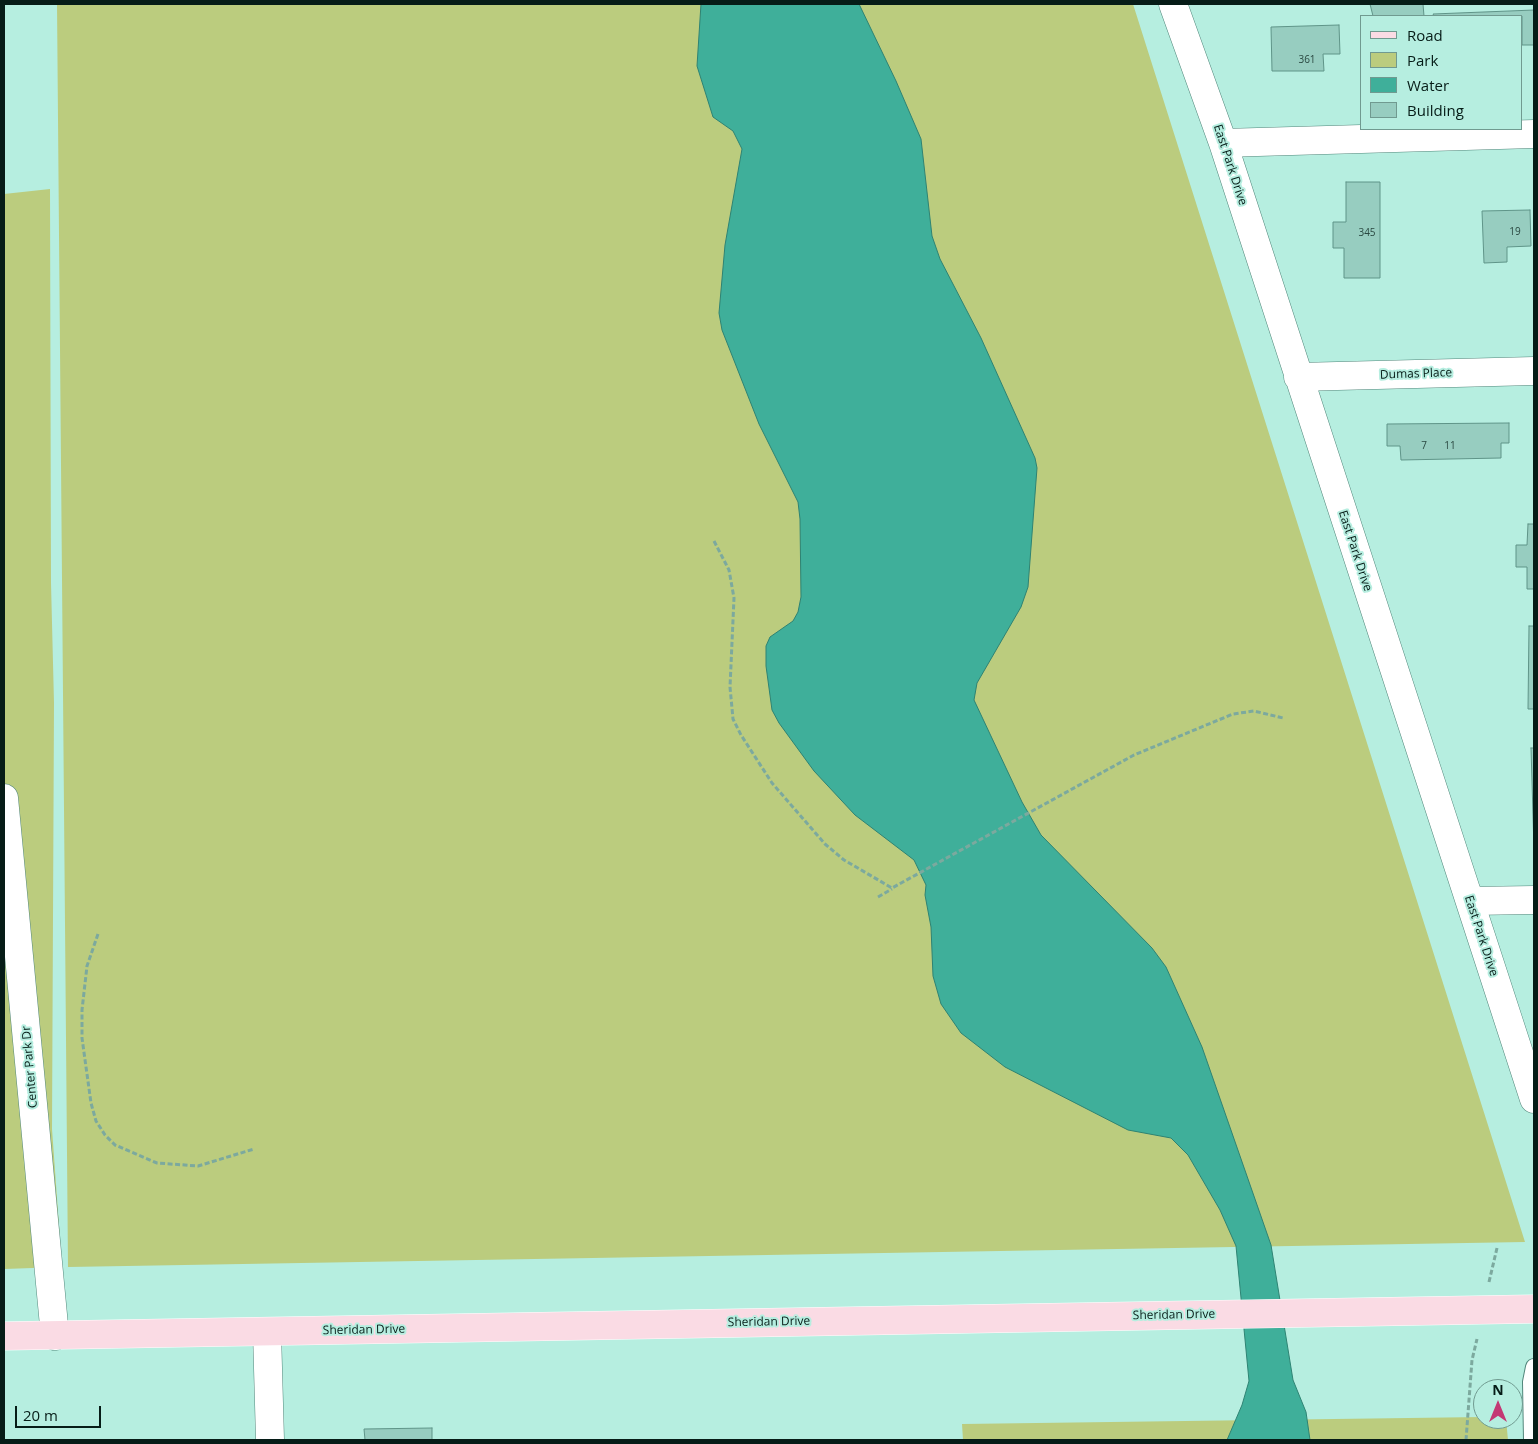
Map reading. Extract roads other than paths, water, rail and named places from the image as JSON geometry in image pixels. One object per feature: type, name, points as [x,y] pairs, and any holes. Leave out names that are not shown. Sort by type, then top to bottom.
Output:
[{"type":"main road","name":"Sheridan Drive","points":[[4,1336],[1534,1310]]},
{"type":"street","name":"East Park Drive","points":[[1173,4],[1224,143],[1298,377],[1534,1099]]},
{"type":"street","points":[[1224,143],[1534,134]]},
{"type":"street","name":"Dumas Place","points":[[1298,377],[1534,371]]},
{"type":"street","name":"Center Park Dr","points":[[4,798],[55,1336]]},
{"type":"street","points":[[1470,901],[1534,900]]},
{"type":"street","points":[[267,1332],[270,1440]]},
{"type":"lane","points":[[1532,1440],[1531,1382],[1534,1367]]},
{"type":"water","points":[[701,4],[859,4],[921,139],[932,236],[940,259],[981,338],[1035,458],[1037,468],[1028,587],[1021,607],[977,683],[974,700],[1022,802],[1041,835],[1152,948],[1166,967],[1202,1047],[1271,1245],[1293,1380],[1306,1412],[1310,1440],[1227,1440],[1242,1405],[1249,1381],[1236,1246],[1220,1210],[1188,1155],[1171,1138],[1128,1130],[1005,1067],[961,1033],[941,1004],[933,976],[931,927],[925,895],[926,885],[914,860],[855,815],[814,771],[779,723],[772,710],[766,666],[766,646],[770,637],[793,621],[798,612],[801,597],[800,519],[798,502],[759,424],[722,330],[719,313],[725,245],[742,149],[733,131],[713,117],[697,66]]}]
